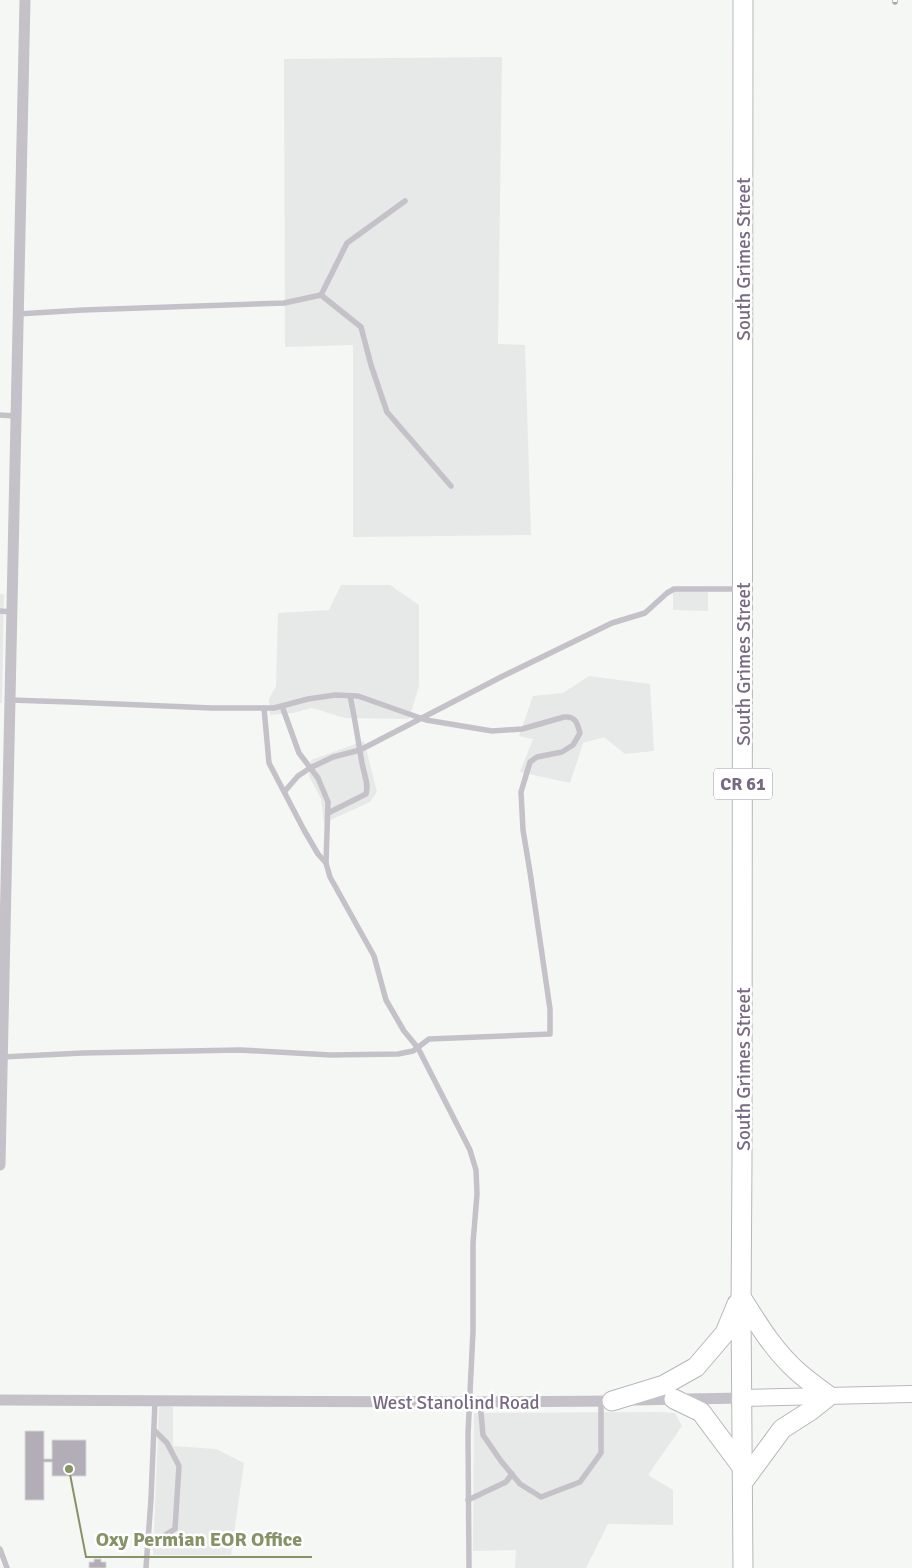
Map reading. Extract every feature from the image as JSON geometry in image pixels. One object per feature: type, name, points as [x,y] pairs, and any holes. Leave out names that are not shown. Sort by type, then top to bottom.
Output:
[{"type":"main road","name":"South Grimes Street","points":[[743,0],[741,1296],[743,1568]]},
{"type":"main road","points":[[674,1399],[701,1412],[743,1474],[782,1429],[829,1396],[797,1372],[780,1354],[763,1333],[741,1296]]},
{"type":"main road","points":[[606,1401],[664,1385],[696,1367],[726,1333],[741,1296]]},
{"type":"main road","name":"West Stanolind Road","points":[[742,1398],[912,1394]]},
{"type":"street","points":[[0,1165],[25,0]]},
{"type":"street","name":"West Stanolind Road","points":[[0,1400],[480,1402],[742,1398]]},
{"type":"lane","points":[[321,295],[346,243],[405,201]]},
{"type":"lane","points":[[18,314],[284,303],[321,295]]},
{"type":"lane","points":[[321,295],[362,327],[371,365],[388,412],[451,486]]},
{"type":"lane","points":[[0,415],[16,416]]},
{"type":"lane","points":[[284,791],[298,776],[310,768],[334,757],[360,750],[612,623],[646,613],[667,592],[674,589],[743,589]]},
{"type":"lane","points":[[0,612],[12,612]]},
{"type":"lane","points":[[2,1057],[83,1053],[240,1050],[331,1055],[398,1054],[413,1051],[429,1039],[550,1034],[550,1009],[522,830],[521,792],[530,762],[537,757],[562,752],[573,745],[580,733],[576,721],[571,716],[522,729],[492,731],[421,718],[358,696],[335,695],[264,708],[212,708],[10,700]]},
{"type":"lane","points":[[328,813],[366,794],[368,785],[350,696]]},
{"type":"lane","points":[[282,706],[299,753],[318,778],[328,802],[326,863],[330,877],[374,956],[386,1000],[404,1031],[418,1048],[470,1150],[476,1170],[472,1243],[472,1331],[468,1402],[469,1568]]},
{"type":"lane","points":[[264,708],[270,763],[318,854],[326,863]]},
{"type":"lane","points":[[146,1568],[155,1401]]},
{"type":"lane","points":[[480,1402],[483,1435],[520,1484],[541,1497],[580,1482],[601,1453],[606,1401]]},
{"type":"lane","points":[[148,1544],[175,1528],[179,1466],[166,1443],[154,1430]]},
{"type":"lane","points":[[468,1500],[506,1482],[512,1474]]},
{"type":"lane","points":[[0,1549],[7,1568]]},
{"type":"shaded area","points":[[502,57],[498,344],[525,345],[531,535],[353,537],[353,345],[285,347],[284,59]]},
{"type":"shaded area","points":[[341,585],[390,585],[419,605],[419,686],[409,719],[345,718],[312,708],[293,713],[270,715],[269,699],[276,686],[278,613],[329,610]]},
{"type":"shaded area","points":[[673,591],[708,591],[708,611],[673,610]]},
{"type":"shaded area","points":[[0,594],[4,594],[2,703],[0,703]]},
{"type":"shaded area","points":[[589,676],[650,684],[654,751],[625,754],[604,737],[583,743],[570,783],[520,772],[533,739],[519,736],[533,696],[563,693]]},
{"type":"shaded area","points":[[364,741],[377,792],[370,802],[324,823],[321,799],[309,776],[311,760]]},
{"type":"shaded area","points":[[159,1406],[173,1407],[173,1446],[216,1449],[244,1463],[231,1555],[153,1555]]},
{"type":"shaded area","points":[[474,1413],[675,1413],[682,1426],[648,1475],[673,1490],[673,1525],[608,1524],[586,1568],[515,1568],[516,1550],[473,1551]]},
{"type":"building","points":[[25,1431],[44,1431],[44,1459],[52,1459],[52,1440],[86,1440],[86,1476],[52,1476],[52,1462],[44,1462],[44,1500],[25,1500]]},
{"type":"building","points":[[94,1559],[101,1559],[101,1562],[106,1562],[106,1568],[89,1568],[89,1562],[94,1562]]},
{"type":"place","name":"Oxy Permian EOR Office","points":[[69,1469]]}]
